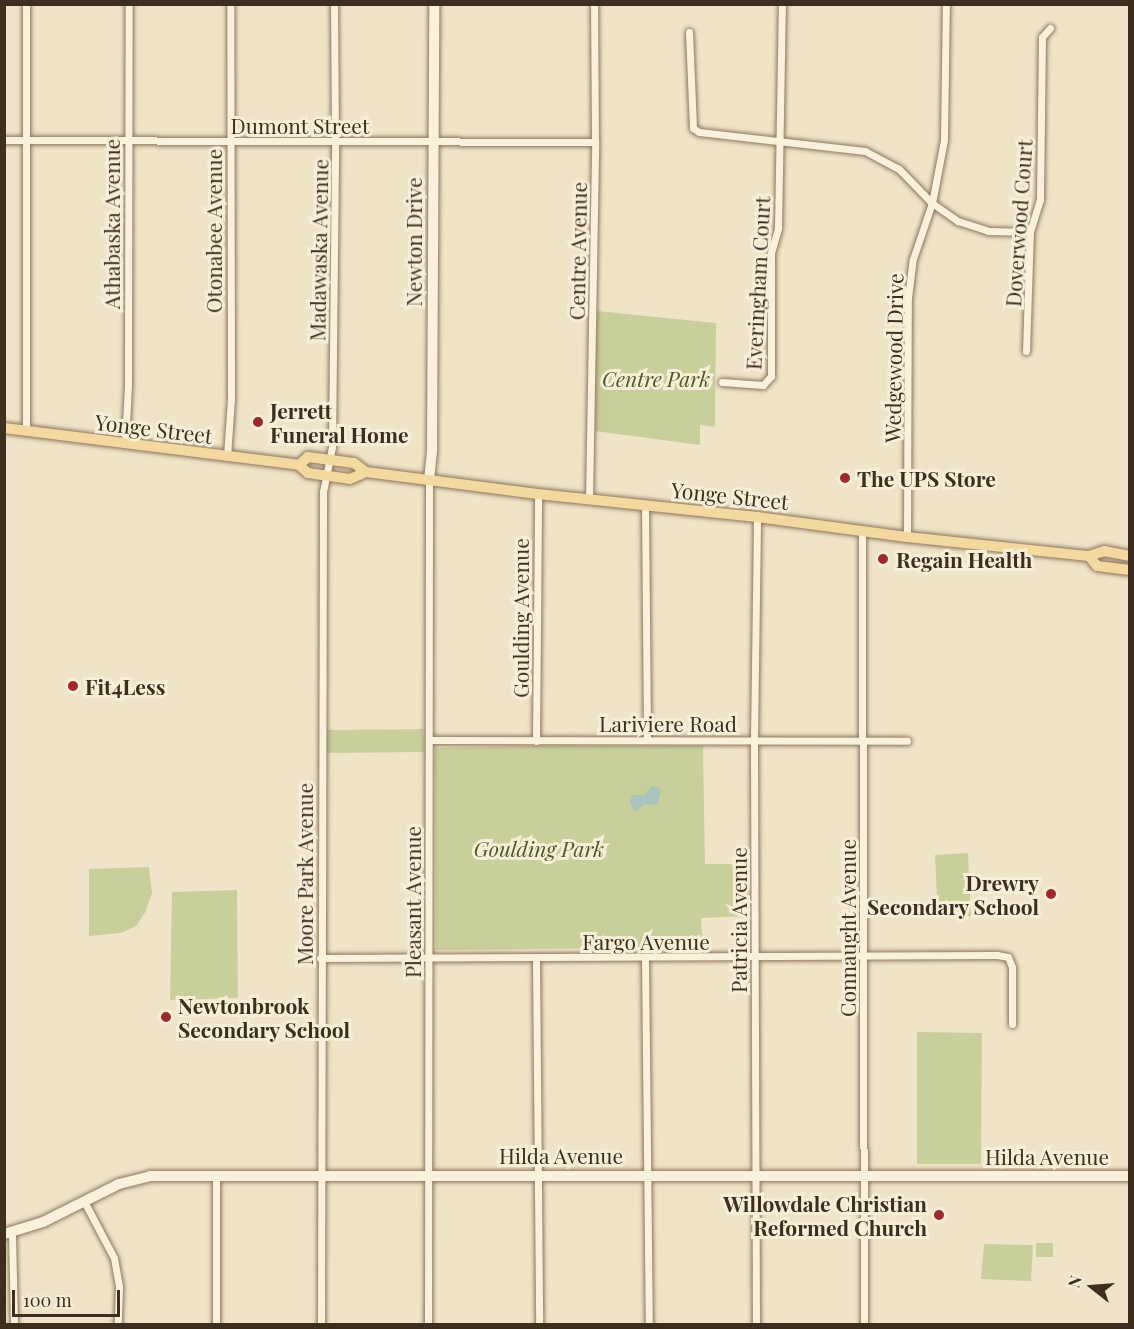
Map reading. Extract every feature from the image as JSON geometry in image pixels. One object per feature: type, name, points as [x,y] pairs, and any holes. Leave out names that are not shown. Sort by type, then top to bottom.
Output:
[{"type":"main road","name":"Yonge Street","points":[[4,428],[299,465],[308,473],[327,476],[350,478],[366,472],[538,494],[757,517],[907,537],[1089,556],[1104,551],[1130,556]]},
{"type":"main road","name":"Yonge Street","points":[[299,465],[308,457],[354,463],[366,472]]},
{"type":"main road","name":"Yonge Street","points":[[1089,556],[1097,566],[1130,570]]},
{"type":"street","points":[[26,4],[26,430]]},
{"type":"street","name":"Athabaska Avenue","points":[[125,443],[128,386],[129,4]]},
{"type":"street","name":"Otonabee Avenue","points":[[227,457],[231,399],[230,4]]},
{"type":"street","name":"Madawaska Avenue","points":[[330,460],[335,143],[334,4]]},
{"type":"street","name":"Newton Drive","points":[[429,480],[432,462],[434,4]]},
{"type":"street","name":"Centre Avenue","points":[[589,499],[595,142],[594,4]]},
{"type":"street","points":[[780,140],[782,4]]},
{"type":"street","name":"Wedgewood Drive","points":[[907,537],[908,298],[913,259],[932,202],[944,140],[946,4]]},
{"type":"street","name":"Doverwood Court","points":[[1026,351],[1030,232],[1040,200],[1042,37],[1050,28]]},
{"type":"street","points":[[689,32],[693,128],[699,132],[865,151],[899,169],[932,202],[958,221],[978,228],[1030,232]]},
{"type":"street","name":"Everingham Court","points":[[722,382],[763,385],[771,376],[771,254],[778,228],[780,140]]},
{"type":"street","name":"Dumont Street","points":[[4,141],[595,142]]},
{"type":"street","name":"Moore Park Avenue","points":[[321,1324],[320,957],[323,492],[330,460]]},
{"type":"street","name":"Pleasant Avenue","points":[[428,1324],[429,480]]},
{"type":"street","name":"Goulding Avenue","points":[[536,741],[538,494]]},
{"type":"street","points":[[645,506],[647,740]]},
{"type":"street","name":"Patricia Avenue","points":[[756,1324],[754,739],[757,517]]},
{"type":"street","name":"Connaught Avenue","points":[[862,531],[864,1324]]},
{"type":"street","name":"Lariviere Road","points":[[430,740],[907,741]]},
{"type":"street","name":"Fargo Avenue","points":[[320,957],[536,959],[864,954],[997,955],[1008,957],[1012,967],[1012,1024]]},
{"type":"street","points":[[645,958],[649,1324]]},
{"type":"street","points":[[536,959],[539,1324]]},
{"type":"street","name":"Hilda Avenue","points":[[8,1234],[85,1203],[119,1184],[150,1176],[647,1174],[1130,1176]]},
{"type":"street","points":[[216,1175],[216,1324]]},
{"type":"street","points":[[85,1203],[114,1258],[119,1287],[118,1324]]},
{"type":"street","points":[[8,1234],[14,1324]]},
{"type":"green space","name":"Centre Park","points":[[597,311],[716,323],[715,427],[700,425],[700,445],[595,431]]},
{"type":"green space","points":[[423,729],[424,752],[325,753],[325,730]]},
{"type":"green space","name":"Goulding Park","points":[[703,746],[705,864],[748,864],[748,916],[701,918],[703,947],[436,950],[435,748]]},
{"type":"green space","points":[[968,853],[971,916],[938,918],[935,855]]},
{"type":"green space","points":[[149,867],[152,893],[146,911],[136,926],[121,933],[89,936],[89,869]]},
{"type":"green space","points":[[237,890],[238,998],[170,1000],[172,892]]},
{"type":"green space","points":[[917,1032],[982,1033],[981,1164],[917,1164]]},
{"type":"green space","points":[[1036,1243],[1053,1243],[1053,1257],[1036,1257]]},
{"type":"green space","points":[[984,1244],[1033,1245],[1031,1281],[981,1279]]},
{"type":"water","points":[[652,786],[659,787],[661,791],[657,805],[645,804],[635,812],[630,803],[632,795],[644,795]]},
{"type":"place","name":"Jerrett Funeral Home","points":[[258,422]]},
{"type":"place","name":"The UPS Store","points":[[845,478]]},
{"type":"place","name":"Regain Health","points":[[883,559]]},
{"type":"place","name":"Fit4Less","points":[[73,686]]},
{"type":"place","name":"Drewry Secondary School","points":[[1051,894]]},
{"type":"place","name":"Newtonbrook Secondary School","points":[[166,1017]]},
{"type":"place","name":"Willowdale Christian Reformed Church","points":[[939,1215]]}]
